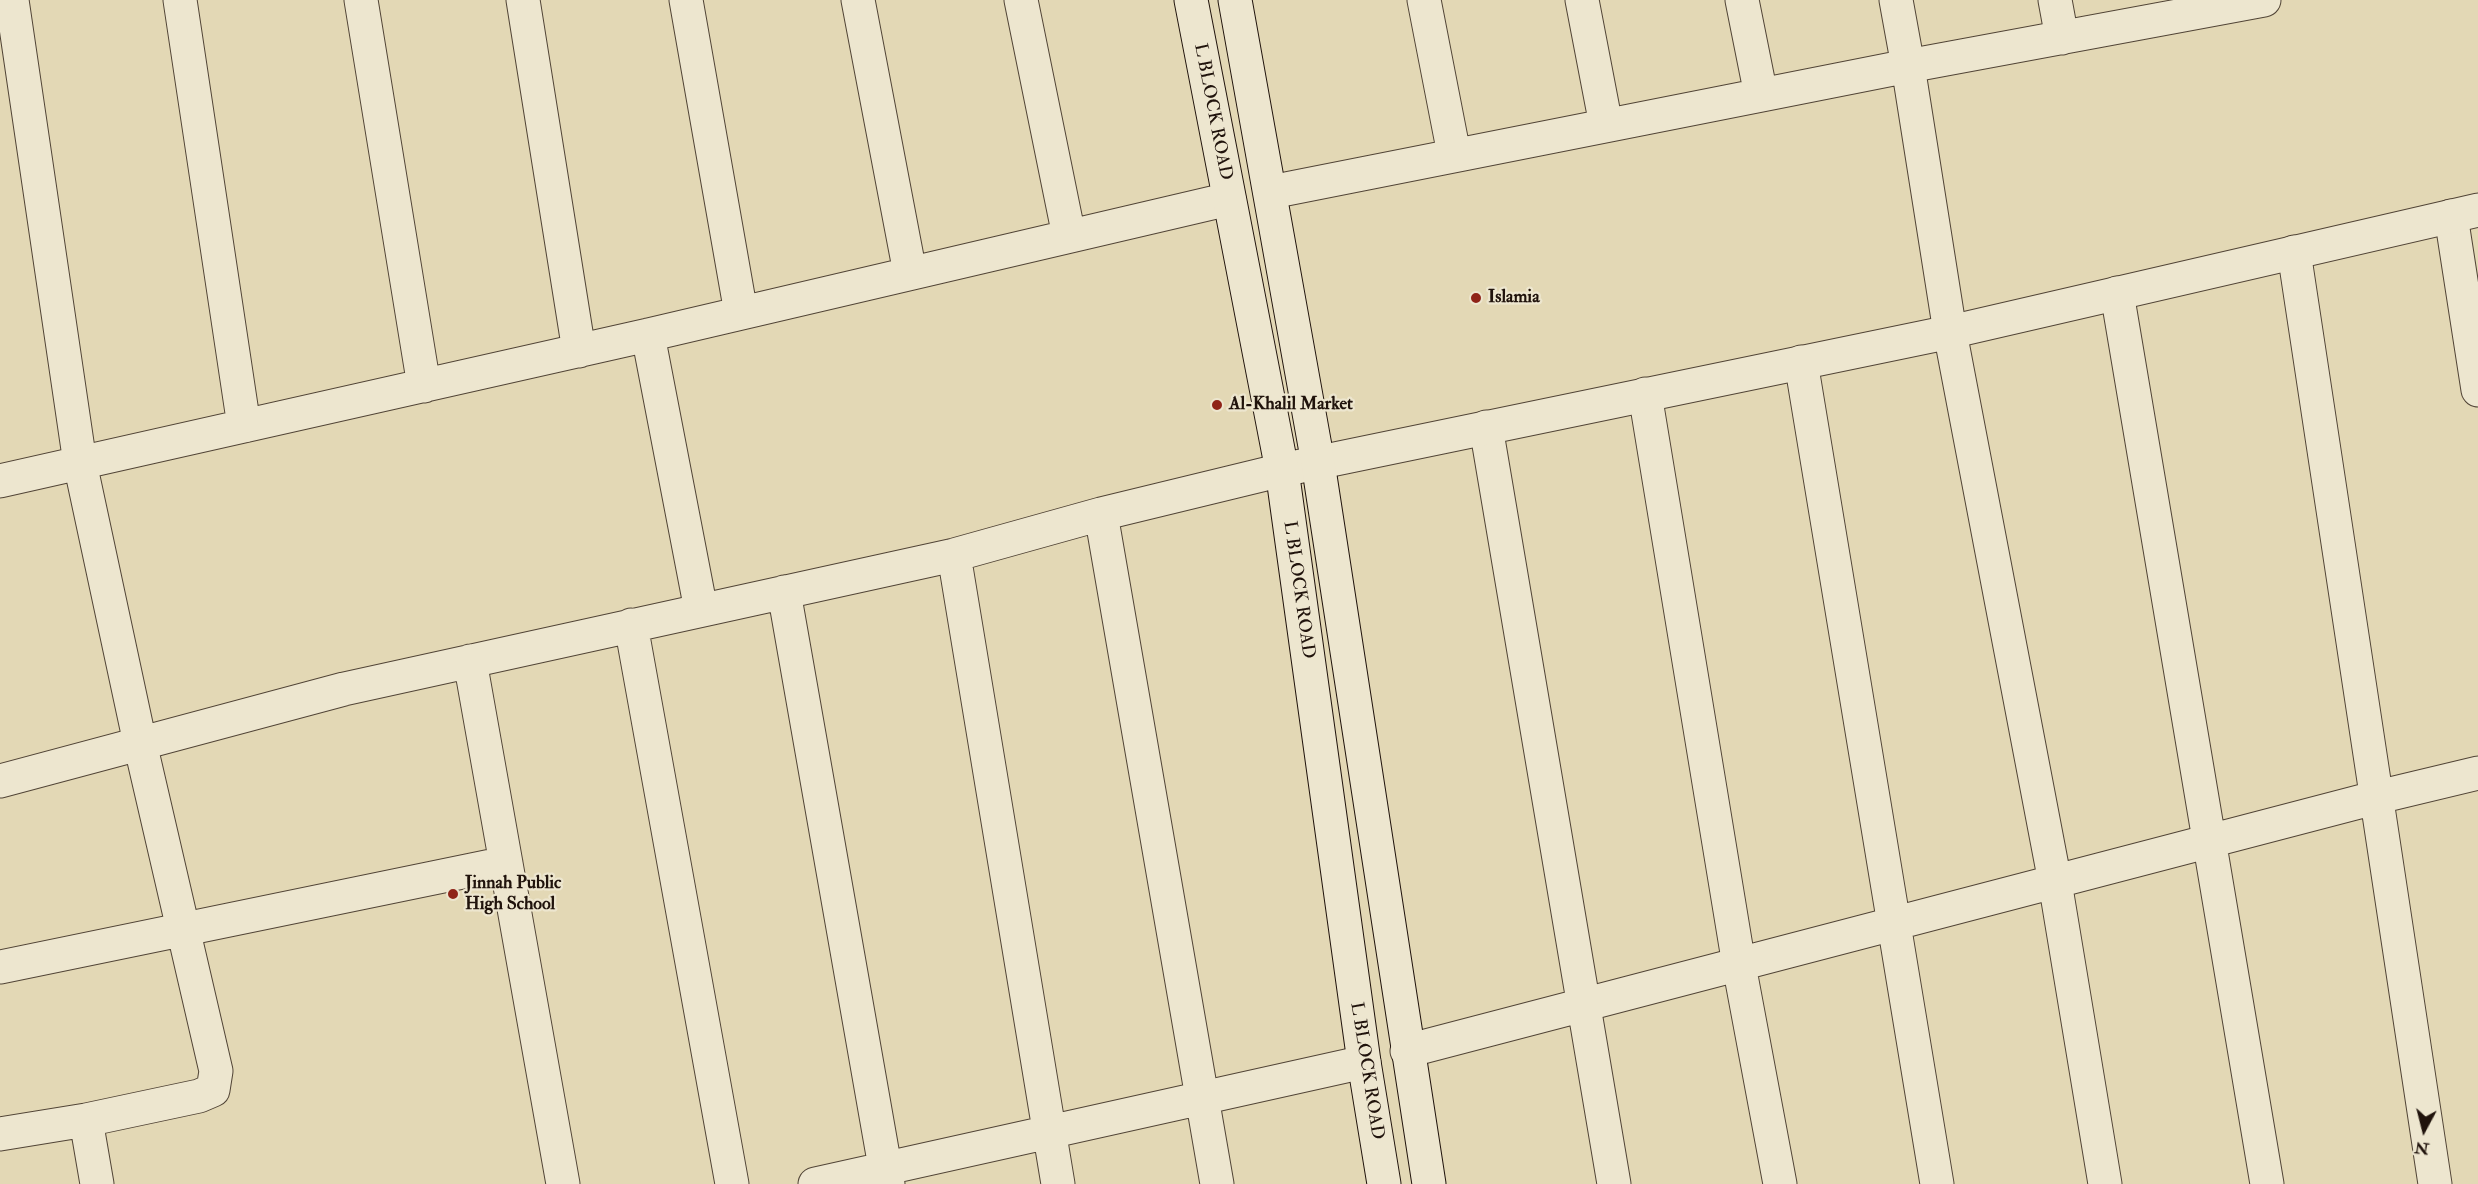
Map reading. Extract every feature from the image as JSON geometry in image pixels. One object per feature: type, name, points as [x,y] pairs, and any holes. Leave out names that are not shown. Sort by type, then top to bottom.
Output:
[{"type":"street","points":[[0,1134],[86,1120],[199,1096],[213,1090],[216,1071],[140,743],[81,463],[12,0]]},
{"type":"street","points":[[180,0],[244,426]]},
{"type":"street","points":[[360,0],[424,386]]},
{"type":"street","points":[[524,0],[579,351]]},
{"type":"street","points":[[686,0],[741,313]]},
{"type":"street","points":[[858,0],[910,273]]},
{"type":"street","points":[[1022,0],[1069,236]]},
{"type":"street","name":"L BLOCK ROAD","points":[[1191,0],[1282,470],[1364,1062],[1384,1184]]},
{"type":"street","points":[[1235,0],[1318,463],[1429,1184]]},
{"type":"street","points":[[1424,0],[1454,154]]},
{"type":"street","points":[[1582,0],[1606,125]]},
{"type":"street","points":[[1742,0],[1761,94]]},
{"type":"street","points":[[1896,0],[1950,332],[2055,882],[2105,1184]]},
{"type":"street","points":[[2055,0],[2062,38]]},
{"type":"street","points":[[1271,192],[1761,94],[2247,2]]},
{"type":"street","points":[[0,481],[579,351],[1228,199]]},
{"type":"street","points":[[0,781],[344,689],[954,555],[1101,514],[1282,470],[1950,332],[2464,213],[2478,390]]},
{"type":"street","points":[[2294,252],[2378,797],[2434,1184]]},
{"type":"street","points":[[2117,293],[2267,1184]]},
{"type":"street","points":[[648,335],[700,610]]},
{"type":"street","points":[[1802,362],[1937,1184]]},
{"type":"street","points":[[1646,394],[1740,964],[1780,1184]]},
{"type":"street","points":[[1486,427],[1614,1184]]},
{"type":"street","points":[[1101,514],[1217,1184]]},
{"type":"street","points":[[954,555],[1058,1184]]},
{"type":"street","points":[[784,592],[886,1176]]},
{"type":"street","points":[[631,625],[732,1184]]},
{"type":"street","points":[[470,661],[563,1184]]},
{"type":"street","points":[[1407,1051],[2378,797],[2478,773]]},
{"type":"street","points":[[0,967],[506,863]]},
{"type":"street","points":[[815,1184],[886,1176],[1050,1131],[1364,1062]]},
{"type":"street","points":[[86,1120],[97,1184]]},
{"type":"place","name":"Islamia","points":[[1476,298]]},
{"type":"place","name":"Al-Khalil Market","points":[[1217,405]]},
{"type":"place","name":"Jinnah Public High School","points":[[453,894]]}]
